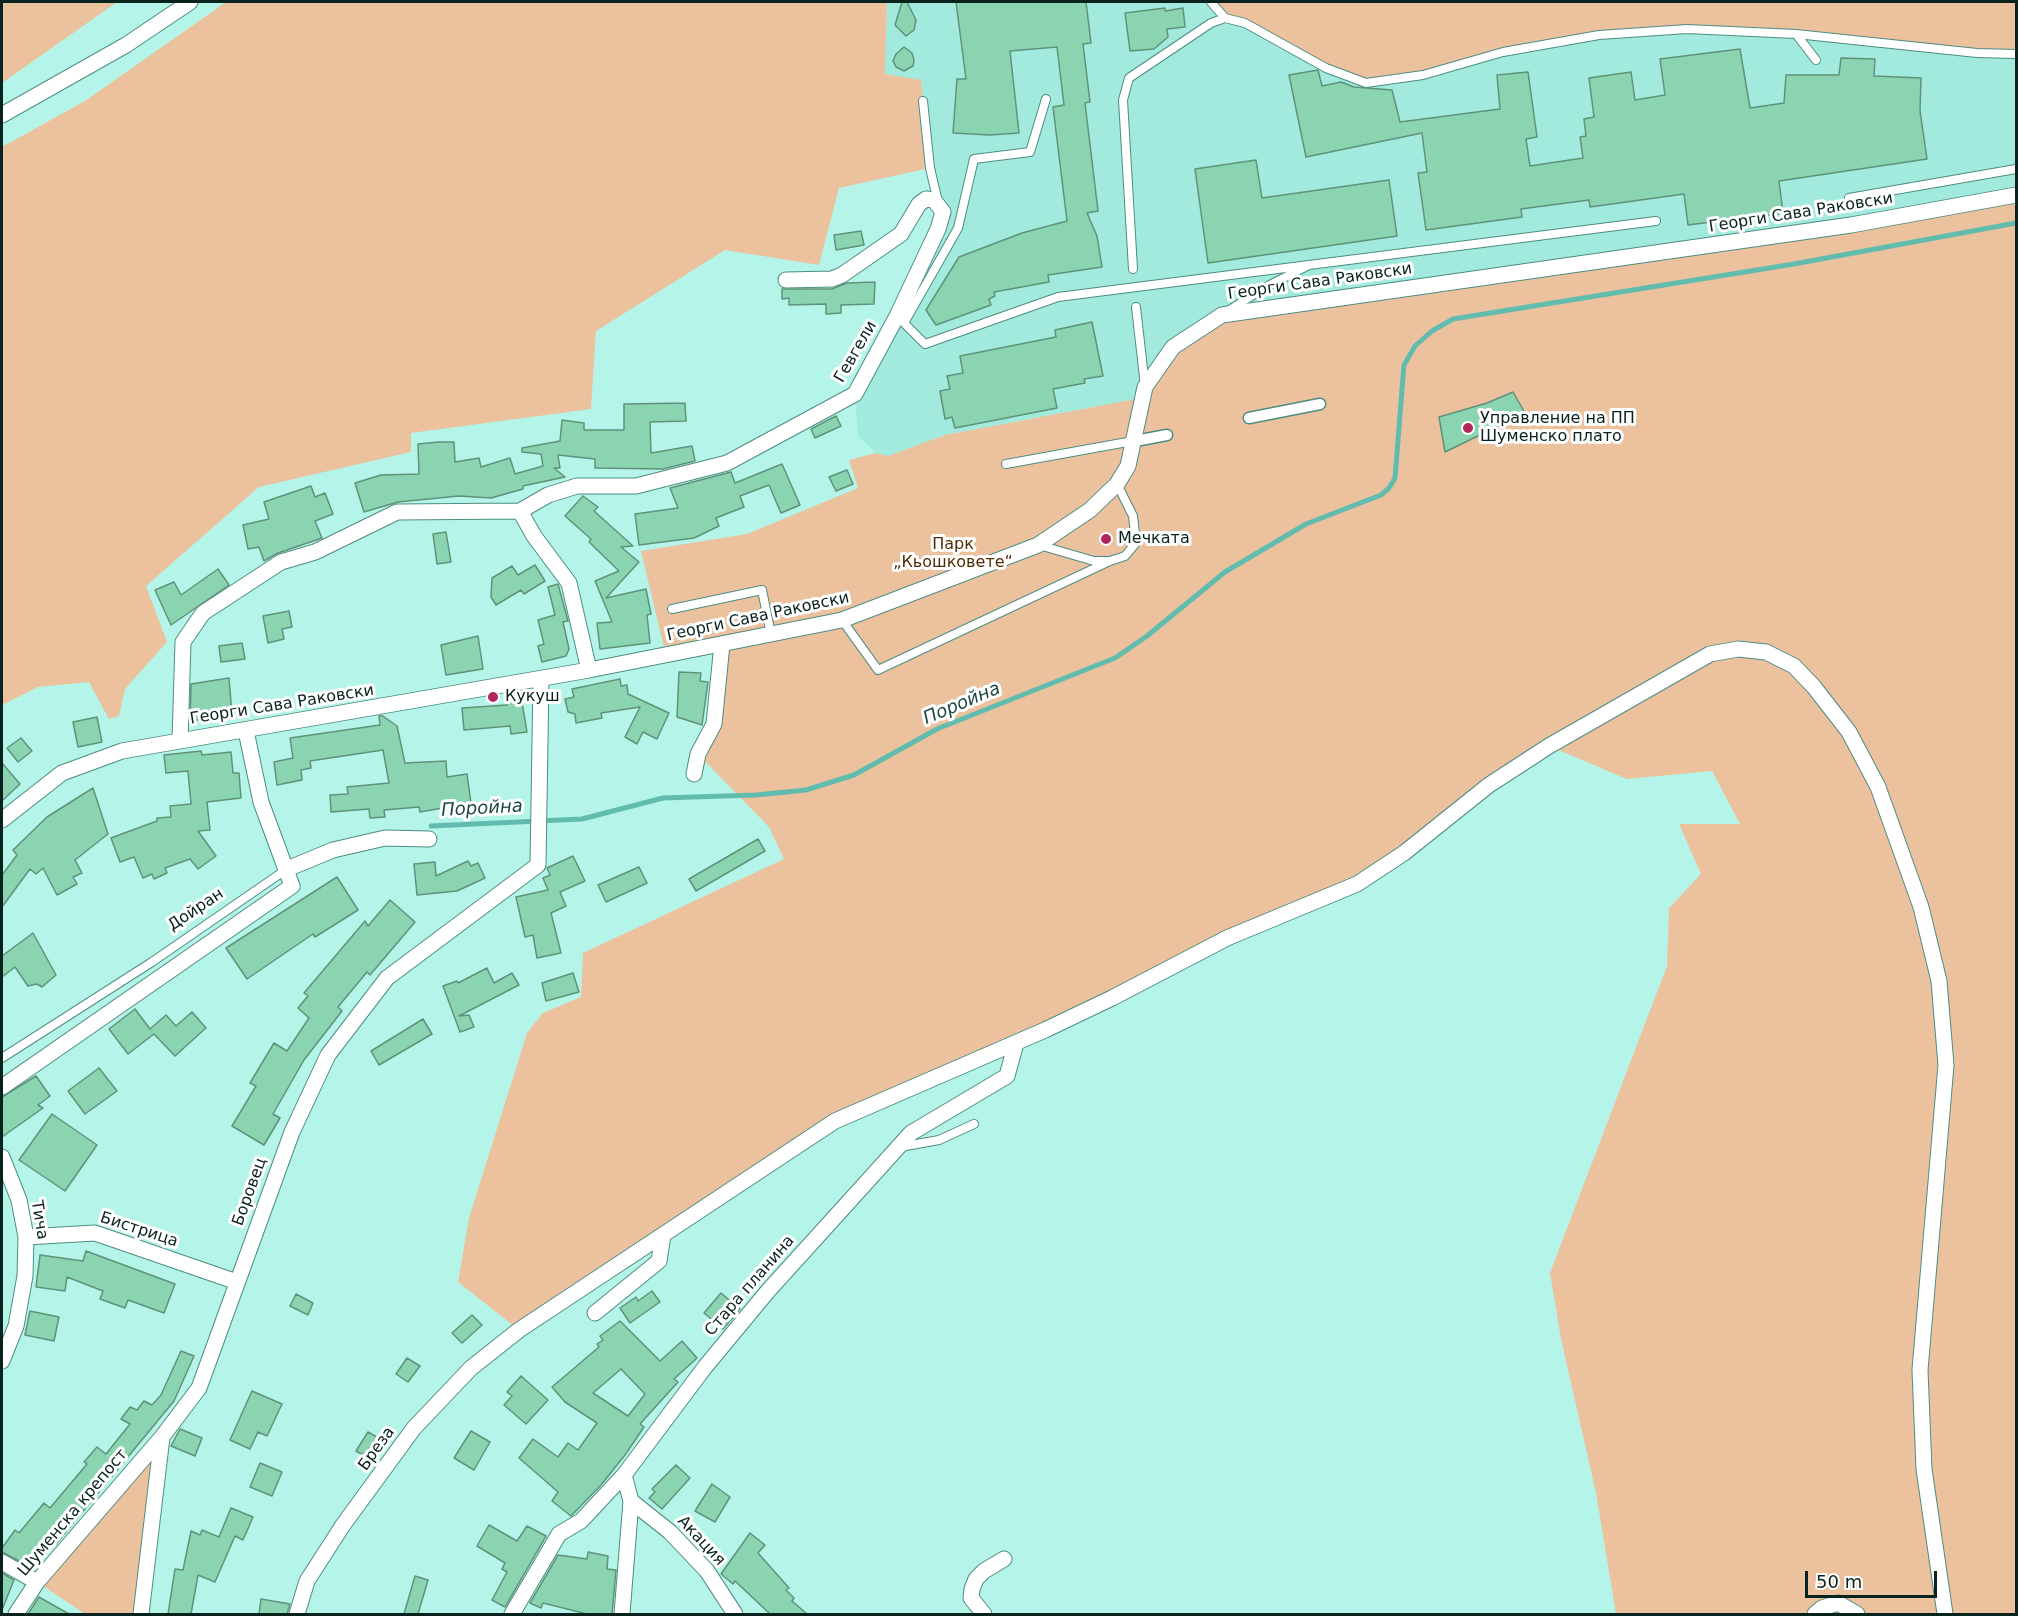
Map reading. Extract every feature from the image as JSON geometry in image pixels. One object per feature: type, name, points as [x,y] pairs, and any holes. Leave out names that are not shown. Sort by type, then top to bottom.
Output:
[{"type":"street","points":[[2,116],[126,45],[190,2]]},
{"type":"street","name":"Георги Сава Раковски","points":[[2,820],[62,773],[122,750],[246,731],[541,679],[842,620],[1038,545],[1090,510],[1117,484],[1128,466],[1145,387],[1173,347],[1222,315],[1851,225],[2016,195]]},
{"type":"street","points":[[786,280],[832,279],[842,275],[901,234],[919,204],[926,199],[934,200],[940,206]]},
{"type":"street","name":"Гевгели","points":[[520,511],[548,495],[577,486],[636,486],[727,463],[855,394],[897,316],[938,229],[943,212],[940,206]]},
{"type":"street","points":[[1249,418],[1320,404]]},
{"type":"street","points":[[1135,441],[1167,435]]},
{"type":"street","points":[[180,740],[183,642],[203,613],[281,562],[315,552],[397,512],[520,511],[534,536],[569,583],[589,670]]},
{"type":"street","points":[[694,774],[698,754],[714,724],[722,644]]},
{"type":"street","name":"Бреза","points":[[297,1614],[308,1581],[337,1534],[414,1428],[471,1368],[519,1330],[835,1121],[1016,1043],[1112,998],[1227,938],[1357,884],[1404,853],[1489,785],[1549,746],[1710,654],[1738,649],[1766,652],[1794,666],[1814,687],[1849,732],[1878,787],[1921,907],[1939,981],[1946,1065],[1920,1370],[1924,1469],[1945,1614]]},
{"type":"street","name":"Боровец","points":[[162,1437],[199,1388],[292,1132],[328,1055],[387,978],[538,865],[541,679]]},
{"type":"street","points":[[2,1087],[292,886],[292,880],[261,802],[246,731]]},
{"type":"street","name":"Дойран","points":[[287,869],[333,850],[385,838],[429,839]]},
{"type":"street","name":"Стара планина","points":[[624,1475],[705,1367],[768,1291],[898,1147],[911,1133],[1007,1076],[1016,1043]]},
{"type":"street","name":"Тича","points":[[2,1157],[19,1200],[26,1238],[25,1276],[16,1326],[2,1360]]},
{"type":"street","name":"Бистрица","points":[[26,1238],[95,1233],[237,1282]]},
{"type":"street","points":[[595,1313],[659,1261],[663,1235]]},
{"type":"street","points":[[141,1614],[162,1437]]},
{"type":"street","name":"Шуменска крепост","points":[[16,1614],[36,1582],[162,1437]]},
{"type":"street","points":[[622,1614],[631,1501],[624,1475]]},
{"type":"street","points":[[512,1614],[559,1534],[581,1521],[624,1475]]},
{"type":"street","name":"Акация","points":[[631,1501],[670,1532],[707,1571],[735,1614]]},
{"type":"street","points":[[984,1614],[971,1598],[972,1589],[976,1579],[1004,1559]]},
{"type":"street","points":[[2,1562],[36,1582]]},
{"type":"street","points":[[1815,1614],[1822,1608],[1838,1603],[1857,1614]]},
{"type":"lane","points":[[1211,2],[1225,18]]},
{"type":"lane","points":[[1133,268],[1122,100],[1129,78],[1211,23],[1225,18],[1245,23],[1326,68],[1366,83],[1424,75],[1503,52],[1599,35],[1687,29],[1796,34],[1965,52],[2016,54]]},
{"type":"lane","points":[[1796,34],[1816,60]]},
{"type":"lane","points":[[1046,99],[1030,152],[974,159],[958,228],[904,323],[925,344],[1058,297],[1656,221]]},
{"type":"lane","points":[[923,101],[930,168],[940,206]]},
{"type":"lane","points":[[1849,198],[2016,169]]},
{"type":"lane","points":[[1222,315],[1264,288],[1309,265]]},
{"type":"lane","points":[[1136,307],[1145,387]]},
{"type":"lane","points":[[1006,464],[1135,441]]},
{"type":"lane","points":[[842,620],[878,670],[1125,556],[1136,543],[1133,516],[1117,484]]},
{"type":"lane","points":[[1038,545],[1094,561],[1110,561]]},
{"type":"lane","points":[[672,609],[762,590],[771,634]]},
{"type":"lane","name":"Дойран","points":[[2,1058],[152,962],[287,869]]},
{"type":"lane","points":[[898,1147],[939,1140],[974,1124]]},
{"type":"shaded area","points":[[887,2],[1211,2],[1503,52],[1599,35],[1687,29],[2016,54],[2016,195],[1141,398],[945,435],[888,456],[876,453],[858,436],[855,394],[938,229],[921,81],[885,74]]},
{"type":"green space","points":[[2,2],[117,2],[2,83]]},
{"type":"green space","points":[[226,2],[887,2],[885,74],[921,80],[930,168],[839,188],[819,265],[725,250],[596,331],[591,409],[411,433],[411,452],[259,487],[146,586],[167,642],[125,689],[119,716],[109,719],[89,682],[38,687],[2,705],[2,147],[85,101]]},
{"type":"green space","points":[[1211,2],[2016,2],[2016,54],[1687,29],[1599,35],[1503,52],[1423,75],[1366,83],[1326,68],[1245,23],[1225,18]]},
{"type":"green space","name":"Парк „Кьошковете“","points":[[2016,195],[2016,1614],[1616,1614],[1596,1493],[1561,1339],[1550,1273],[1667,966],[1669,908],[1701,874],[1679,824],[1740,824],[1712,771],[1627,779],[1549,746],[1357,884],[835,1121],[519,1330],[458,1282],[469,1218],[527,1033],[543,1013],[581,997],[583,953],[784,859],[769,827],[698,754],[714,724],[722,645],[666,656],[641,551],[747,534],[858,488],[849,460],[876,453],[888,456],[945,435],[1141,398],[1173,347],[1222,315]]},
{"type":"green space","points":[[162,1437],[141,1614],[85,1614],[37,1582]]},
{"type":"building","points":[[902,2],[907,2],[916,20],[914,30],[906,36],[895,25]]},
{"type":"building","points":[[956,2],[1086,2],[1091,43],[1083,44],[1090,102],[1085,103],[1098,211],[1087,213],[1097,236],[1102,267],[1048,275],[1049,282],[994,292],[995,296],[989,299],[991,305],[936,325],[926,310],[959,257],[1022,233],[1067,221],[1053,107],[1064,105],[1057,47],[1010,51],[1019,133],[990,135],[953,133],[957,79],[966,79]]},
{"type":"building","points":[[1165,8],[1165,11],[1183,8],[1185,27],[1167,29],[1168,37],[1154,49],[1130,51],[1125,13]]},
{"type":"building","points":[[904,47],[912,53],[914,60],[913,66],[904,71],[896,67],[893,61],[896,54]]},
{"type":"building","points":[[1740,49],[1750,108],[1784,103],[1786,75],[1839,75],[1841,58],[1875,59],[1874,76],[1921,78],[1920,111],[1927,159],[1779,181],[1783,213],[1688,225],[1684,194],[1590,207],[1589,200],[1521,209],[1522,217],[1426,230],[1418,173],[1427,172],[1422,133],[1306,157],[1289,75],[1318,70],[1322,86],[1341,82],[1354,87],[1392,90],[1400,122],[1500,109],[1497,75],[1528,72],[1537,137],[1526,139],[1530,166],[1583,158],[1580,137],[1586,136],[1584,119],[1594,117],[1589,78],[1631,72],[1635,100],[1665,95],[1660,59]]},
{"type":"building","points":[[1256,160],[1262,198],[1389,180],[1397,236],[1208,263],[1195,169]]},
{"type":"building","points":[[861,231],[864,245],[836,250],[834,235]]},
{"type":"building","points":[[875,282],[874,304],[841,305],[841,313],[826,314],[826,304],[789,305],[789,298],[782,299],[782,289],[832,289],[847,283]]},
{"type":"building","points":[[1092,322],[1103,376],[1084,379],[1085,383],[1053,389],[1057,408],[955,428],[952,417],[945,419],[940,391],[950,389],[947,376],[963,373],[960,356],[1056,337],[1055,330]]},
{"type":"building","name":"Управление на ПП Шуменско плато","points":[[1513,392],[1525,413],[1445,452],[1439,417],[1487,403]]},
{"type":"building","points":[[685,403],[686,421],[650,422],[651,453],[692,446],[695,461],[663,469],[595,468],[595,459],[558,455],[560,468],[554,468],[565,477],[523,486],[523,489],[491,498],[459,496],[398,502],[364,512],[355,483],[381,475],[419,474],[418,444],[439,442],[454,442],[455,462],[479,458],[481,467],[510,458],[515,474],[543,466],[541,454],[522,452],[522,448],[560,441],[562,420],[584,423],[584,430],[624,430],[624,404]]},
{"type":"building","points":[[836,416],[841,426],[815,438],[811,429]]},
{"type":"building","points":[[782,464],[800,505],[781,513],[769,485],[740,496],[744,507],[716,518],[719,526],[694,538],[639,545],[635,514],[678,508],[670,488],[731,472],[735,483]]},
{"type":"building","points":[[847,470],[853,484],[836,491],[829,477]]},
{"type":"building","points":[[311,486],[315,497],[325,493],[333,514],[315,521],[322,538],[278,553],[264,561],[259,547],[248,549],[243,525],[269,519],[264,502]]},
{"type":"building","points":[[583,496],[598,507],[594,511],[633,546],[621,547],[639,562],[606,598],[646,589],[651,614],[647,615],[650,643],[600,649],[597,623],[612,622],[595,581],[619,571],[589,542],[591,539],[565,516]]},
{"type":"building","points":[[446,532],[451,562],[437,564],[433,534]]},
{"type":"building","points":[[535,565],[545,581],[524,594],[521,590],[496,605],[491,597],[492,578],[512,566],[518,575]]},
{"type":"building","points":[[218,569],[229,585],[171,625],[155,590],[174,582],[181,595]]},
{"type":"building","points":[[558,584],[568,621],[563,622],[569,649],[566,656],[542,662],[538,646],[544,644],[538,620],[555,615],[548,587]]},
{"type":"building","points":[[289,611],[292,627],[282,629],[284,639],[268,643],[263,616]]},
{"type":"building","points":[[478,636],[483,669],[446,675],[441,645]]},
{"type":"building","points":[[242,643],[245,659],[221,662],[219,646]]},
{"type":"building","points":[[679,672],[701,673],[700,681],[708,682],[702,725],[677,717]]},
{"type":"building","points":[[229,678],[232,715],[190,721],[191,684]]},
{"type":"building","points":[[620,679],[621,686],[627,685],[628,694],[669,713],[657,739],[643,732],[637,744],[625,737],[640,707],[601,713],[602,718],[576,723],[575,714],[568,712],[565,699],[574,697],[572,689]]},
{"type":"building","points":[[521,696],[527,732],[511,734],[510,726],[464,730],[462,708],[507,705],[506,698]]},
{"type":"building","points":[[379,716],[383,716],[397,726],[405,763],[446,761],[447,777],[467,774],[471,803],[420,812],[419,807],[384,810],[385,817],[370,818],[369,809],[331,812],[330,795],[348,794],[347,787],[389,783],[383,750],[310,761],[311,768],[301,770],[302,780],[277,785],[274,762],[293,758],[290,738],[380,725]]},
{"type":"building","points":[[97,717],[102,742],[78,747],[73,722]]},
{"type":"building","points":[[21,738],[32,751],[18,762],[7,748]]},
{"type":"building","points":[[201,751],[202,755],[231,752],[233,773],[239,773],[241,798],[207,802],[210,830],[198,831],[216,856],[198,869],[190,859],[165,868],[167,873],[154,879],[152,874],[143,878],[134,857],[120,862],[111,838],[157,821],[157,818],[171,817],[170,806],[191,804],[188,771],[166,773],[164,755]]},
{"type":"building","points":[[2,763],[20,784],[2,801]]},
{"type":"building","points":[[93,788],[108,834],[75,860],[82,873],[73,877],[77,884],[57,895],[43,868],[36,874],[30,869],[2,907],[2,875],[17,855],[13,850],[47,817]]},
{"type":"building","points":[[758,839],[765,851],[696,891],[689,879]]},
{"type":"building","points":[[573,856],[585,881],[560,892],[566,906],[551,913],[561,953],[537,958],[533,935],[525,937],[516,897],[548,890],[543,878],[550,875],[547,868]]},
{"type":"building","points":[[468,861],[471,866],[478,863],[485,878],[457,891],[417,895],[414,864],[435,862],[436,876]]},
{"type":"building","points":[[639,867],[647,883],[606,902],[598,885]]},
{"type":"building","points":[[337,877],[358,910],[315,937],[313,934],[247,979],[226,948]]},
{"type":"building","points":[[390,900],[415,922],[370,975],[367,972],[338,1007],[342,1011],[304,1060],[273,1114],[280,1118],[264,1145],[232,1126],[256,1086],[250,1083],[274,1043],[287,1051],[309,1018],[298,1008],[308,996],[304,993],[365,921],[368,926]]},
{"type":"building","points":[[33,933],[56,975],[42,987],[37,984],[28,986],[15,967],[2,977],[2,956]]},
{"type":"building","points":[[487,968],[494,983],[512,973],[519,985],[459,1016],[469,1015],[474,1027],[460,1032],[443,986],[457,981],[458,983]]},
{"type":"building","points":[[573,973],[579,992],[546,1001],[542,983]]},
{"type":"building","points":[[135,1009],[150,1029],[166,1015],[176,1026],[192,1012],[206,1028],[175,1056],[154,1034],[128,1054],[109,1029]]},
{"type":"building","points":[[423,1019],[432,1034],[379,1065],[371,1051]]},
{"type":"building","points":[[99,1068],[117,1091],[85,1114],[68,1091]]},
{"type":"building","points":[[36,1076],[50,1096],[38,1105],[43,1108],[2,1137],[2,1097]]},
{"type":"building","points":[[52,1114],[97,1145],[65,1191],[19,1160]]},
{"type":"building","points":[[86,1251],[175,1284],[164,1313],[128,1300],[125,1308],[100,1299],[103,1291],[67,1277],[65,1291],[36,1287],[40,1255],[83,1261]]},
{"type":"building","points":[[652,1291],[660,1302],[630,1323],[620,1308],[636,1297],[638,1301]]},
{"type":"building","points":[[721,1293],[740,1309],[723,1329],[704,1313]]},
{"type":"building","points":[[296,1294],[313,1303],[308,1315],[290,1306]]},
{"type":"building","points":[[30,1311],[59,1317],[54,1341],[25,1335]]},
{"type":"building","points":[[472,1315],[482,1325],[462,1343],[452,1333]]},
{"type":"building","points":[[620,1321],[660,1361],[682,1341],[697,1358],[674,1379],[678,1382],[640,1424],[644,1427],[625,1455],[601,1485],[571,1516],[552,1501],[558,1492],[519,1458],[533,1439],[558,1457],[568,1443],[578,1450],[597,1423],[565,1402],[552,1387],[599,1347],[597,1344],[603,1340],[600,1336]],"holes":[[[621,1369],[645,1394],[628,1416],[593,1393]]]},
{"type":"building","points":[[181,1351],[194,1356],[174,1401],[56,1544],[48,1537],[27,1565],[2,1552],[2,1548],[15,1530],[19,1533],[44,1503],[50,1508],[87,1464],[84,1462],[97,1447],[106,1454],[130,1424],[121,1419],[130,1407],[137,1410],[144,1401],[152,1405],[161,1395]]},
{"type":"building","points":[[407,1358],[420,1366],[408,1382],[396,1374]]},
{"type":"building","points":[[521,1376],[548,1400],[526,1424],[504,1405],[512,1396],[507,1392]]},
{"type":"building","points":[[252,1391],[282,1404],[267,1436],[258,1432],[250,1449],[230,1440]]},
{"type":"building","points":[[180,1429],[202,1438],[195,1456],[171,1446]]},
{"type":"building","points":[[471,1431],[490,1442],[474,1470],[454,1458]]},
{"type":"building","points":[[368,1432],[382,1440],[370,1459],[356,1451]]},
{"type":"building","points":[[260,1463],[282,1472],[272,1496],[250,1487]]},
{"type":"building","points":[[676,1465],[690,1478],[662,1509],[649,1498],[655,1492],[652,1489]]},
{"type":"building","points":[[712,1484],[730,1497],[715,1522],[695,1511]]},
{"type":"building","points":[[231,1508],[253,1517],[243,1540],[235,1536],[215,1582],[198,1575],[191,1614],[168,1614],[175,1569],[183,1570],[191,1531],[200,1535],[202,1530],[219,1537]]},
{"type":"building","points":[[489,1525],[517,1541],[527,1526],[546,1536],[505,1607],[492,1600],[507,1572],[502,1569],[505,1563],[477,1546]]},
{"type":"building","points":[[750,1533],[765,1545],[758,1553],[789,1588],[786,1590],[794,1598],[792,1601],[807,1614],[770,1614],[735,1581],[733,1584],[721,1574]]},
{"type":"building","points":[[588,1552],[608,1556],[607,1569],[616,1570],[612,1614],[587,1614],[543,1603],[541,1608],[530,1603],[558,1555],[587,1559]]},
{"type":"building","points":[[2,1573],[14,1580],[2,1610]]},
{"type":"building","points":[[415,1576],[428,1580],[418,1614],[404,1614]]},
{"type":"building","points":[[39,1597],[69,1614],[28,1614]]},
{"type":"building","points":[[261,1599],[290,1604],[287,1614],[259,1614]]},
{"type":"waterway","name":"Поройна","points":[[431,826],[582,819],[663,798],[756,795],[806,790],[854,775],[937,729],[1115,658],[1147,636],[1225,572],[1306,524],[1381,495],[1389,488],[1395,478],[1404,365],[1415,346],[1432,331],[1453,319],[1794,264],[2016,223]]},
{"type":"place","name":"Управление на ПП Шуменско плато","points":[[1468,428]]},
{"type":"place","name":"Мечката","points":[[1106,539]]},
{"type":"place","name":"Кукуш","points":[[493,697]]}]
